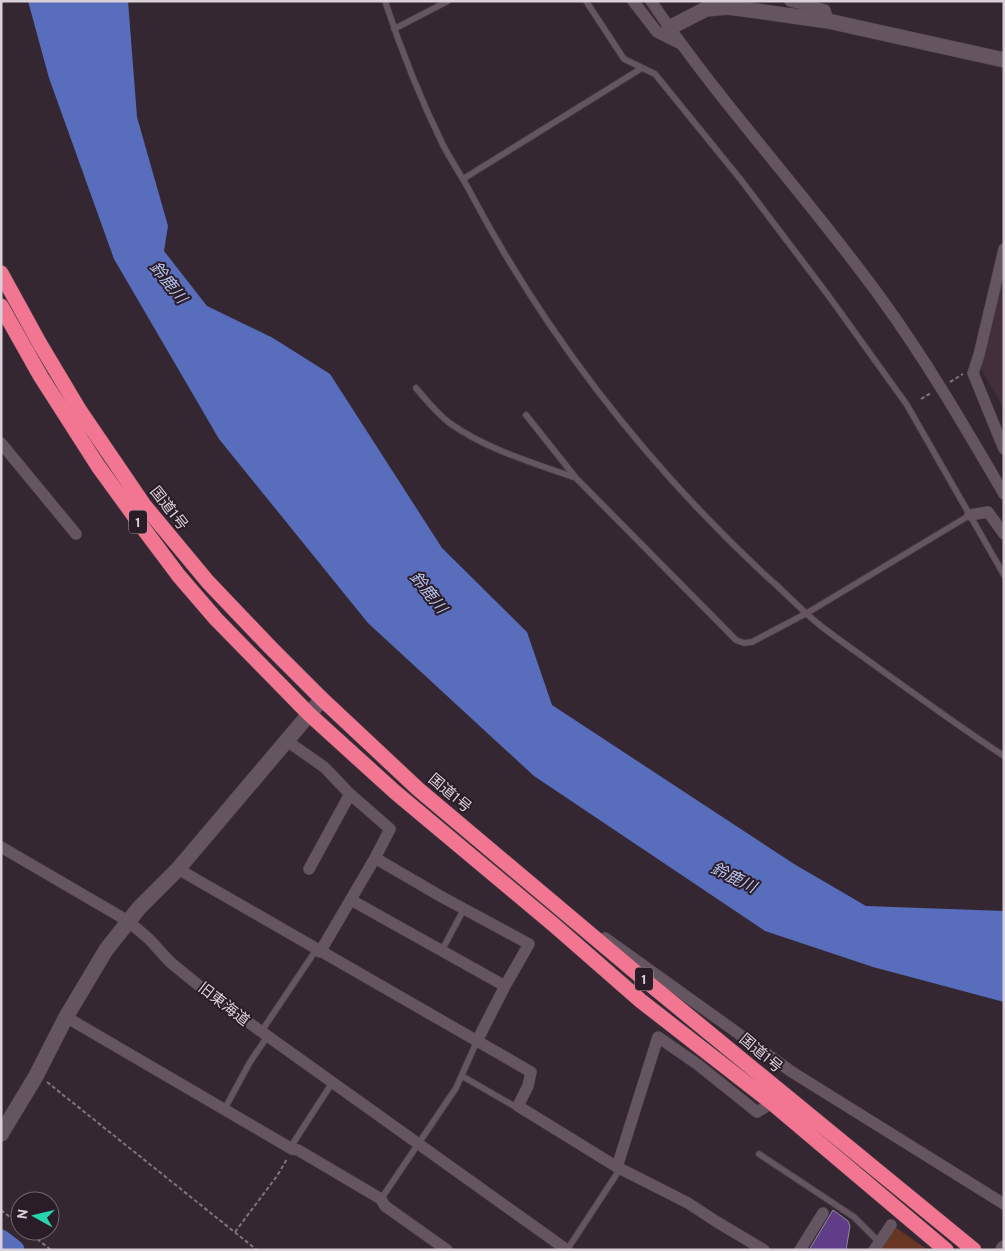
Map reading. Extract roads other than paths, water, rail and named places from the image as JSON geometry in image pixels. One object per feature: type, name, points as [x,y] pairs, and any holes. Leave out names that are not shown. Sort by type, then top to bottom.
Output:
[{"type":"highway","name":"国道1号","points":[[1,273],[80,411],[144,505],[208,582],[322,700],[418,789],[754,1070],[974,1250]]},
{"type":"highway","name":"1","points":[[1,306],[41,377],[98,466],[179,576],[216,619],[309,714],[395,792],[554,925],[640,1001],[772,1103],[946,1250]]},
{"type":"street","points":[[633,1],[657,32],[683,46]]},
{"type":"street","points":[[651,1],[669,28],[883,301],[921,358],[1004,494]]},
{"type":"street","points":[[790,1],[825,10],[828,21]]},
{"type":"street","points":[[669,28],[706,9],[728,7],[828,21],[1004,60]]},
{"type":"street","points":[[1004,249],[973,373],[1004,449]]},
{"type":"street","points":[[1,443],[76,534]]},
{"type":"street","points":[[970,515],[988,512],[1004,534]]},
{"type":"street","points":[[1,1134],[36,1076],[66,1017],[125,919],[178,869],[322,700]]},
{"type":"street","points":[[287,740],[324,767],[350,794],[390,829],[351,900],[318,951]]},
{"type":"street","points":[[309,869],[350,794]]},
{"type":"street","name":"旧東海道","points":[[1,846],[125,919],[170,962],[264,1034],[567,1250]]},
{"type":"street","points":[[375,858],[529,944],[477,1041]]},
{"type":"street","points":[[178,869],[530,1072],[528,1086],[518,1106],[618,1168],[688,1203],[764,1250]]},
{"type":"street","points":[[351,900],[505,986]]},
{"type":"street","points":[[554,903],[792,1072],[1004,1204]]},
{"type":"street","points":[[66,1017],[291,1149],[298,1150],[381,1199],[385,1206],[447,1250]]},
{"type":"street","points":[[618,1168],[658,1037],[697,1064],[757,1112],[772,1103]]},
{"type":"street","points":[[800,1250],[823,1213]]},
{"type":"street","points":[[876,1246],[891,1225]]},
{"type":"lane","points":[[394,29],[448,1]]},
{"type":"lane","points":[[586,1],[624,59],[655,74],[741,180],[828,295],[907,405],[1004,575]]},
{"type":"lane","points":[[386,2],[394,29],[430,116],[445,148],[490,231],[559,340],[600,396],[642,448],[697,509],[820,625],[922,700],[1004,756]]},
{"type":"lane","points":[[463,179],[642,68]]},
{"type":"lane","points":[[416,388],[450,424],[514,456],[576,478]]},
{"type":"lane","points":[[526,415],[576,478],[736,640],[744,644],[752,642],[807,613],[970,515]]},
{"type":"lane","points":[[442,950],[464,909]]},
{"type":"lane","points":[[224,1110],[264,1034],[318,951]]},
{"type":"lane","points":[[381,1199],[456,1088],[477,1041]]},
{"type":"lane","points":[[462,1076],[514,1106],[518,1106]]},
{"type":"lane","points":[[291,1149],[332,1083]]},
{"type":"lane","points":[[759,1154],[854,1217],[876,1246]]},
{"type":"lane","points":[[567,1250],[618,1168]]},
{"type":"water","name":"鈴鹿川","points":[[28,1],[128,1],[137,117],[168,226],[164,251],[207,306],[273,338],[330,374],[442,548],[527,632],[552,705],[794,864],[866,906],[1004,911],[1004,1002],[873,967],[765,931],[534,776],[368,623],[219,439],[114,259],[49,78]]},
{"type":"waterway","points":[[1,1240],[14,1250]]}]
